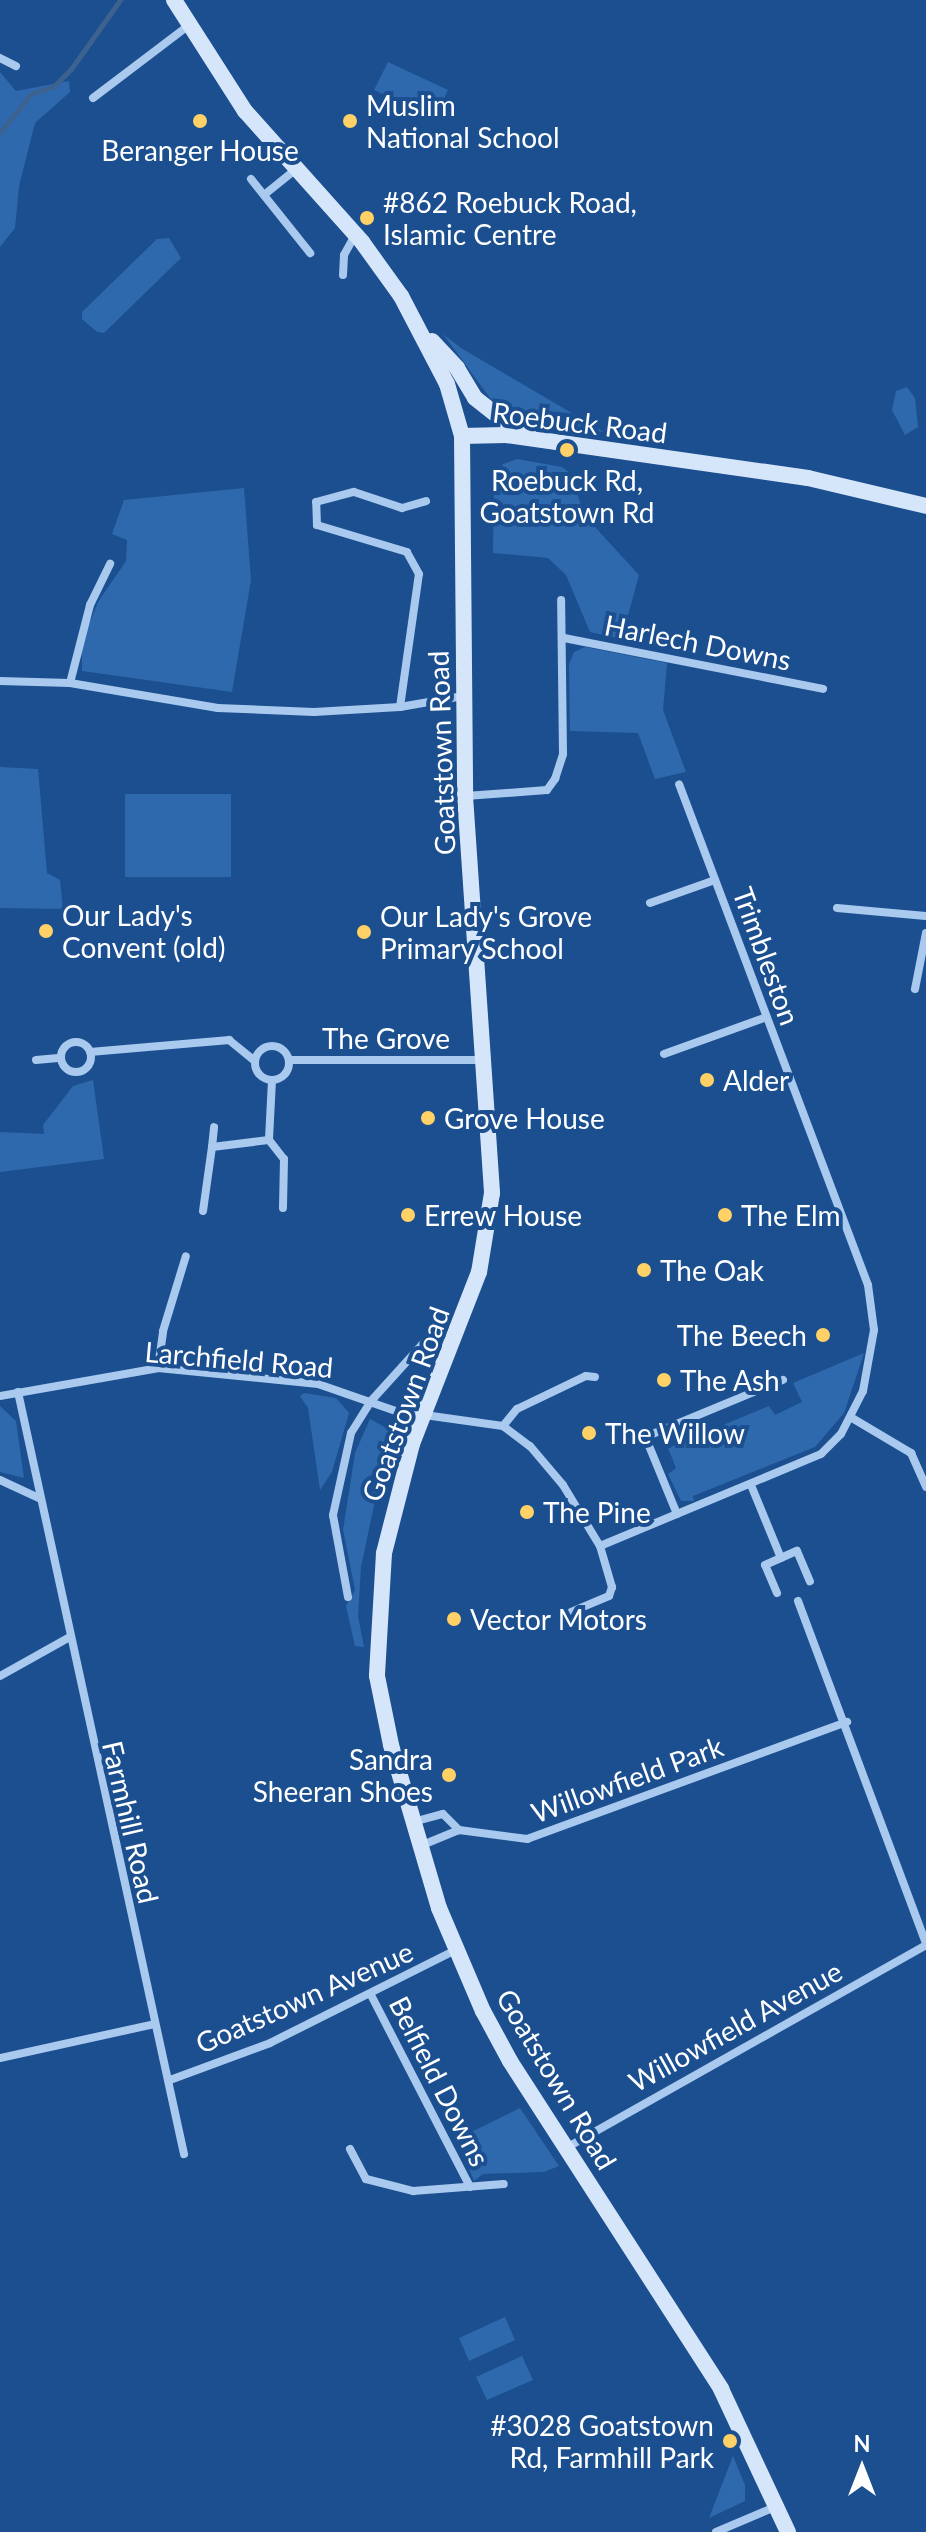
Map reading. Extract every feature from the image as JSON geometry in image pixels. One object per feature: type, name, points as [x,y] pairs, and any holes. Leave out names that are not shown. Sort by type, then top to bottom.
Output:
[{"type":"main road","name":"Roebuck Road","points":[[174,0],[245,111],[355,234],[422,332],[447,384],[462,436],[526,438],[808,478],[926,506]]},
{"type":"main road","points":[[422,332],[457,368],[482,406],[526,438]]},
{"type":"main road","name":"Goatstown Road","points":[[462,436],[465,796],[492,1193],[487,1242],[458,1337],[425,1412],[392,1517],[377,1629],[380,1693],[413,1822],[454,1951],[510,2061],[721,2389],[788,2532]]},
{"type":"street","points":[[93,98],[189,25]]},
{"type":"street","points":[[0,58],[16,66]]},
{"type":"street","points":[[264,195],[295,170]]},
{"type":"street","points":[[251,179],[310,253]]},
{"type":"street","points":[[343,275],[344,255],[355,234]]},
{"type":"street","points":[[400,707],[419,574],[407,552],[317,525],[316,502],[354,492],[402,508],[426,501]]},
{"type":"street","points":[[70,683],[90,605],[110,564]]},
{"type":"street","name":"Harlech Downs","points":[[465,796],[547,790],[555,779],[563,754],[564,638],[561,600]]},
{"type":"street","name":"Harlech Downs","points":[[564,638],[823,689]]},
{"type":"street","points":[[0,681],[70,683],[218,708],[314,712],[400,707],[463,696]]},
{"type":"street","name":"Trimbleston","points":[[600,1546],[821,1454],[852,1418],[863,1391],[874,1330],[868,1285],[679,784]]},
{"type":"street","points":[[650,903],[715,880]]},
{"type":"street","points":[[837,908],[926,916]]},
{"type":"street","points":[[915,989],[926,933]]},
{"type":"street","points":[[664,1054],[767,1017]]},
{"type":"street","points":[[61,1058],[67,1045],[75,1042],[90,1052],[229,1040],[255,1061],[257,1072],[272,1080],[269,1140],[284,1159],[283,1208]]},
{"type":"street","name":"The Grove","points":[[255,1061],[264,1048],[274,1046],[289,1060],[484,1060]]},
{"type":"street","points":[[61,1058],[69,1071],[79,1072],[88,1067],[90,1052]]},
{"type":"street","points":[[36,1060],[61,1058]]},
{"type":"street","name":"The Grove","points":[[272,1080],[285,1075],[289,1060]]},
{"type":"street","points":[[203,1211],[214,1127]]},
{"type":"street","points":[[212,1147],[269,1140]]},
{"type":"street","points":[[158,1368],[163,1331],[186,1256]]},
{"type":"street","points":[[348,1597],[335,1529],[335,1492],[351,1433],[371,1401],[430,1336]]},
{"type":"street","name":"Larchfield Road","points":[[0,1396],[158,1368],[318,1384],[396,1411],[425,1412]]},
{"type":"street","points":[[503,1426],[517,1409],[586,1376],[595,1377]]},
{"type":"street","points":[[677,1514],[647,1441],[650,1435],[783,1380]]},
{"type":"street","name":"Farmhill Road","points":[[18,1392],[68,1638],[154,2024],[170,2080],[184,2154]]},
{"type":"street","points":[[425,1412],[503,1426],[530,1446],[563,1485],[600,1546],[612,1587],[609,1596],[571,1612]]},
{"type":"street","points":[[852,1418],[911,1453],[926,1487]]},
{"type":"street","points":[[0,1480],[39,1498]]},
{"type":"street","points":[[751,1485],[781,1558]]},
{"type":"street","points":[[777,1593],[765,1565],[797,1551],[810,1581]]},
{"type":"street","points":[[798,1601],[847,1722],[926,1944]]},
{"type":"street","points":[[0,1676],[68,1638]]},
{"type":"street","name":"Willowfield Park","points":[[420,1846],[459,1830],[527,1839],[847,1722]]},
{"type":"street","points":[[413,1822],[443,1814],[459,1830]]},
{"type":"street","name":"Willowfield Avenue","points":[[566,2148],[926,1944]]},
{"type":"street","name":"Goatstown Avenue","points":[[170,2080],[270,2043],[454,1951]]},
{"type":"street","name":"Belfield Downs","points":[[371,1995],[470,2187]]},
{"type":"street","points":[[0,2058],[154,2024]]},
{"type":"street","name":"Belfield Downs","points":[[350,2149],[366,2179],[413,2191],[504,2184]]},
{"type":"street","points":[[716,2532],[775,2507]]},
{"type":"shaded area","points":[[388,62],[448,90],[435,118],[374,90]]},
{"type":"shaded area","points":[[0,72],[16,91],[69,81],[70,92],[35,123],[19,186],[15,228],[0,247]]},
{"type":"shaded area","points":[[169,238],[181,258],[104,333],[97,332],[82,319],[82,312],[157,239]]},
{"type":"shaded area","points":[[443,334],[461,348],[604,432],[534,423],[512,415],[490,398]]},
{"type":"shaded area","points":[[907,387],[915,398],[918,427],[905,435],[892,410],[896,391]]},
{"type":"shaded area","points":[[517,459],[562,467],[571,474],[584,515],[639,575],[627,619],[631,641],[590,632],[566,575],[548,558],[493,553],[494,476],[503,464]]},
{"type":"shaded area","points":[[244,488],[251,580],[232,692],[82,671],[82,642],[98,602],[126,561],[127,540],[112,534],[124,500]]},
{"type":"shaded area","points":[[585,647],[667,663],[663,710],[686,772],[655,779],[638,733],[570,731],[569,664],[574,652]]},
{"type":"shaded area","points":[[0,767],[38,769],[47,873],[60,880],[63,909],[0,908]]},
{"type":"shaded area","points":[[125,794],[231,794],[231,877],[125,877]]},
{"type":"shaded area","points":[[93,1080],[104,1159],[0,1172],[0,1132],[44,1134],[43,1125],[73,1086]]},
{"type":"shaded area","points":[[864,1353],[844,1413],[815,1447],[693,1496],[694,1501],[681,1501],[668,1474],[676,1468],[668,1448],[769,1406],[775,1415],[802,1402],[793,1383]]},
{"type":"shaded area","points":[[304,1393],[336,1398],[349,1413],[332,1472],[320,1490],[308,1408],[300,1396]]},
{"type":"shaded area","points":[[0,1406],[16,1421],[24,1478],[0,1472]]},
{"type":"shaded area","points":[[370,1419],[390,1430],[361,1567],[358,1616],[364,1647],[355,1646],[346,1606],[355,1590],[343,1530],[355,1453]]},
{"type":"shaded area","points":[[520,2108],[559,2166],[544,2172],[483,2174],[474,2181],[457,2139]]},
{"type":"shaded area","points":[[505,2317],[515,2340],[469,2361],[459,2338]]},
{"type":"shaded area","points":[[522,2356],[533,2380],[487,2400],[476,2377]]},
{"type":"shaded area","points":[[733,2456],[745,2485],[745,2501],[709,2518]]},
{"type":"waterway","points":[[0,132],[31,94],[54,86],[71,69],[120,0]]},
{"type":"place","name":"Beranger House","points":[[200,121]]},
{"type":"place","name":"Muslim National School","points":[[350,121]]},
{"type":"place","name":"#862 Roebuck Road, Islamic Centre","points":[[367,218]]},
{"type":"place","name":"Roebuck Rd, Goatstown Rd","points":[[567,450]]},
{"type":"place","name":"Our Lady's Convent (old)","points":[[46,931]]},
{"type":"place","name":"Our Lady's Grove Primary School","points":[[364,932]]},
{"type":"place","name":"Alder","points":[[707,1080]]},
{"type":"place","name":"Grove House","points":[[428,1118]]},
{"type":"place","name":"Errew House","points":[[408,1215]]},
{"type":"place","name":"The Elm","points":[[725,1215]]},
{"type":"place","name":"The Oak","points":[[644,1270]]},
{"type":"place","name":"The Beech","points":[[823,1335]]},
{"type":"place","name":"The Ash","points":[[664,1380]]},
{"type":"place","name":"The Willow","points":[[589,1433]]},
{"type":"place","name":"The Pine","points":[[527,1512]]},
{"type":"place","name":"Vector Motors","points":[[454,1619]]},
{"type":"place","name":"Sandra Sheeran Shoes","points":[[449,1775]]},
{"type":"place","name":"#3028 Goatstown Rd, Farmhill Park","points":[[730,2441]]}]
